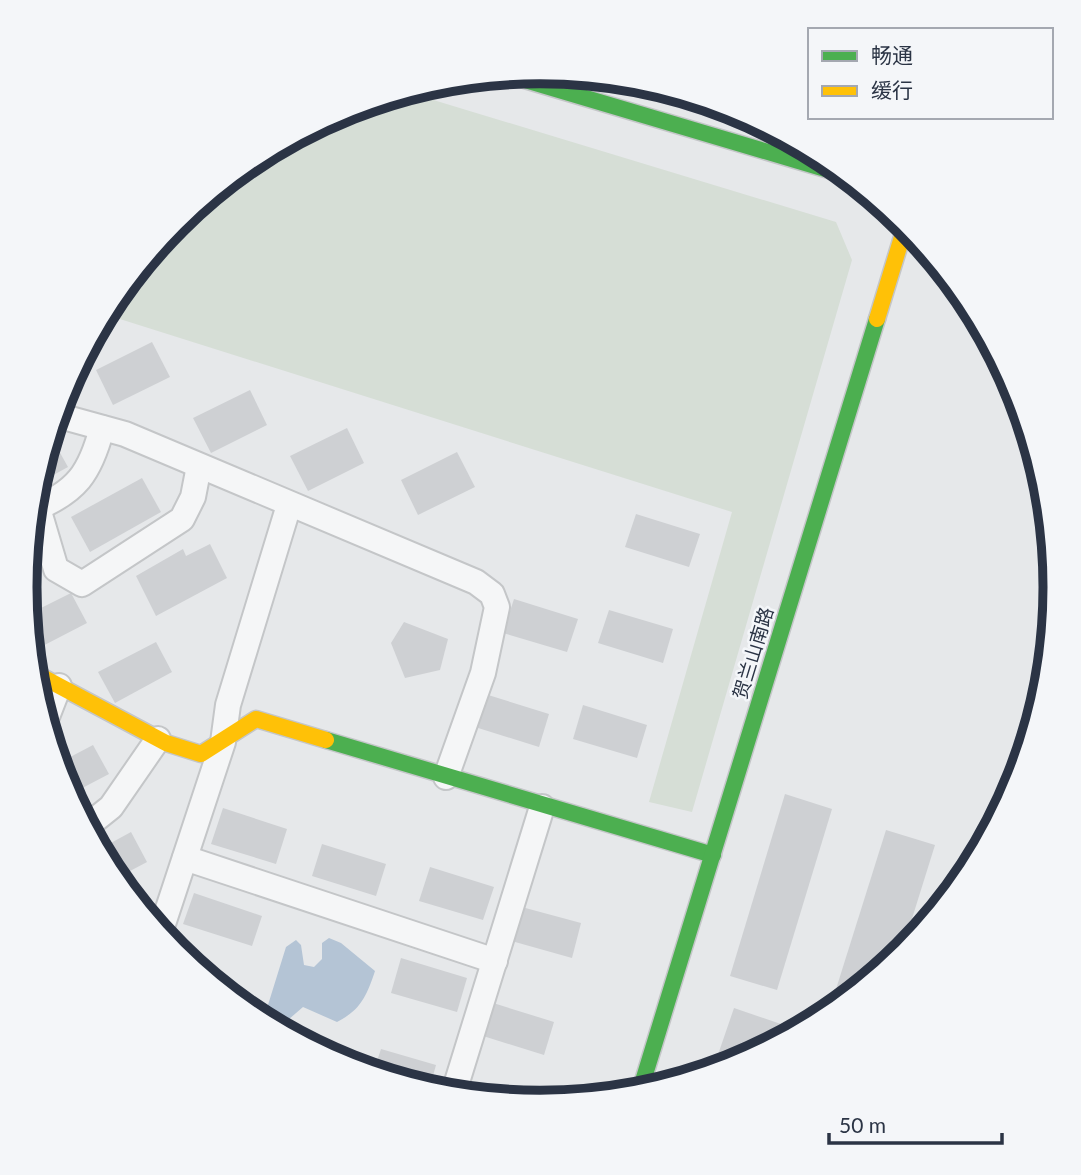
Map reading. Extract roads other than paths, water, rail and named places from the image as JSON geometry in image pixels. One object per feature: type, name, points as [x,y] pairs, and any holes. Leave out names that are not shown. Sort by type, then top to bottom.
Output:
[{"type":"street","points":[[539,84],[815,166]]},
{"type":"street","name":"贺兰山南路","points":[[643,1081],[902,236]]},
{"type":"street","points":[[66,418],[102,428],[199,466],[476,582],[492,594],[496,607],[483,673],[446,777]]},
{"type":"street","points":[[43,506],[58,500],[92,465],[102,428]]},
{"type":"street","points":[[41,525],[56,569],[82,584],[182,519],[193,497],[199,466]]},
{"type":"street","points":[[164,922],[223,742],[228,705],[289,505]]},
{"type":"street","points":[[45,679],[158,739],[201,754],[256,719],[542,807],[713,855]]},
{"type":"street","points":[[51,706],[59,686]]},
{"type":"street","points":[[94,820],[111,807],[158,739]]},
{"type":"street","points":[[456,1084],[542,807]]},
{"type":"street","points":[[185,858],[495,961]]},
{"type":"water","points":[[329,938],[341,943],[375,971],[366,995],[352,1012],[337,1022],[303,1007],[286,1022],[267,1010],[286,947],[296,940],[301,945],[304,965],[314,967],[322,959],[322,943]]}]
